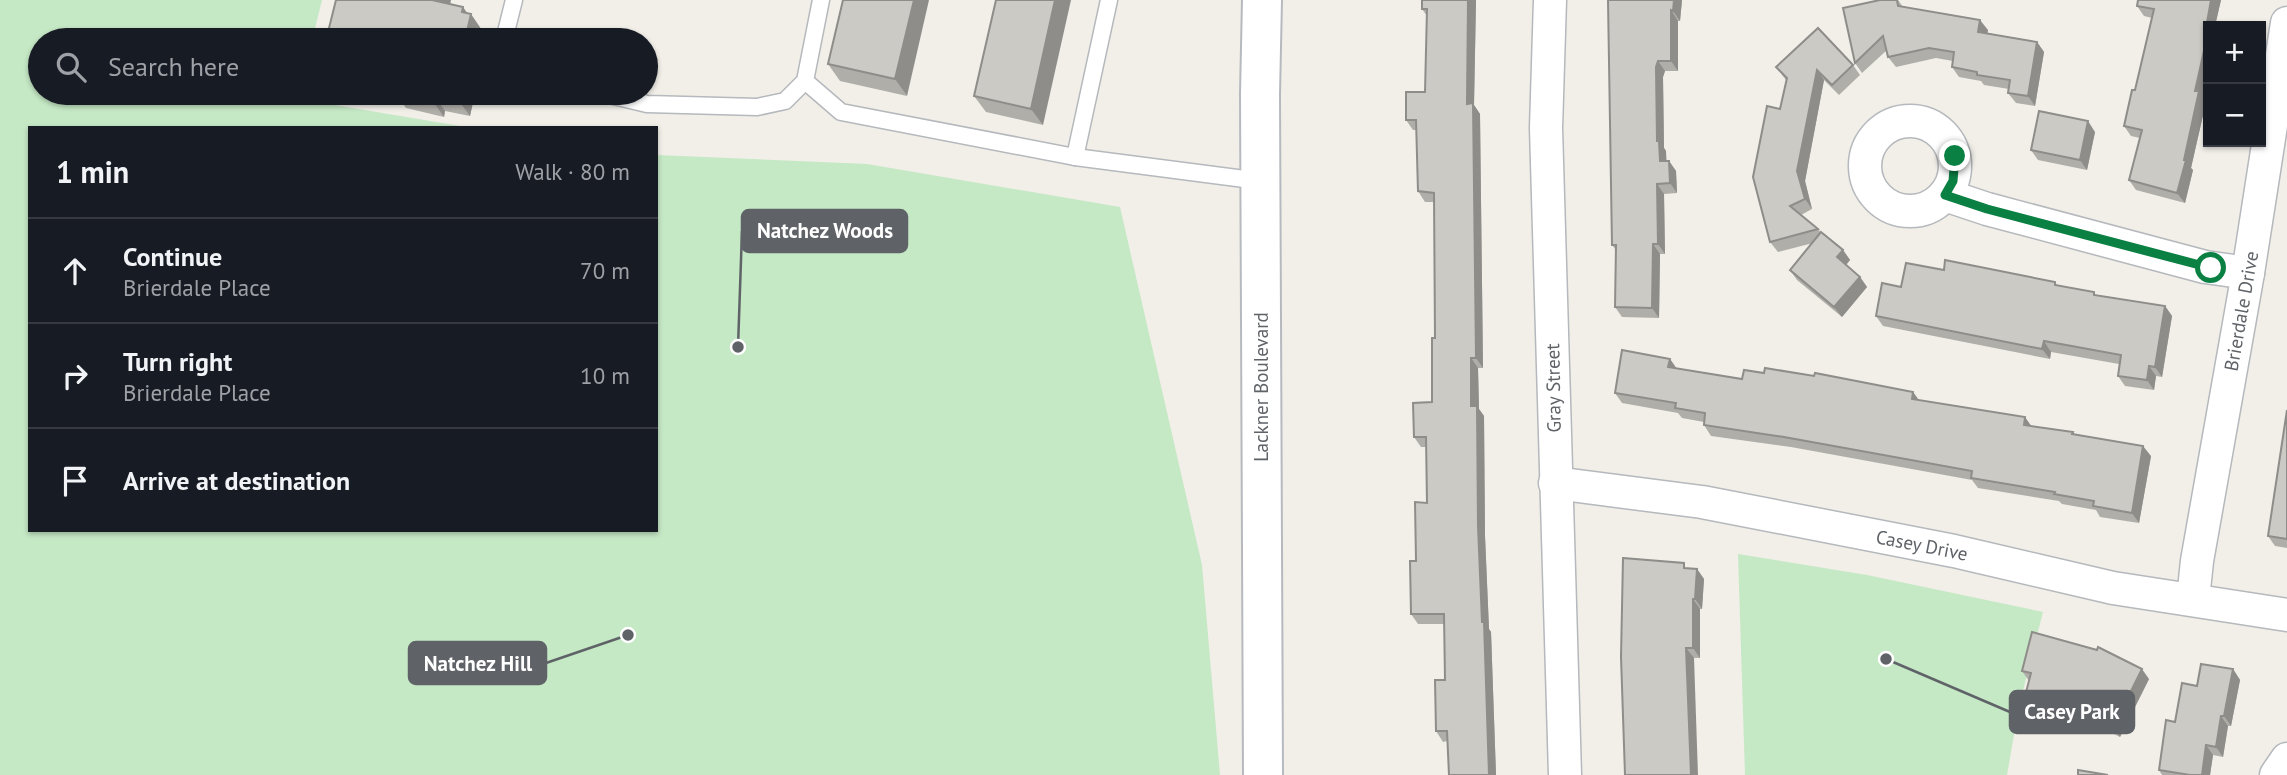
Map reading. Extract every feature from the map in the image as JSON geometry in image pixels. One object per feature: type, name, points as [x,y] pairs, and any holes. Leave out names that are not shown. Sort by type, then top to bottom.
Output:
[{"type":"main road","name":"Lackner Boulevard","points":[[1262,0],[1262,775]]},
{"type":"street","name":"Gray Street","points":[[1550,0],[1546,128],[1565,775]]},
{"type":"street","name":"Brierdale Drive","points":[[2193,599],[2197,561],[2248,273],[2287,23]]},
{"type":"street","points":[[1945,195],[1987,209],[2192,263],[2248,273]]},
{"type":"street","name":"Casey Drive","points":[[1555,483],[1702,502],[1954,551],[2113,588],[2287,615]]},
{"type":"street","points":[[2276,775],[2287,759]]},
{"type":"lane","points":[[507,28],[514,0]]},
{"type":"lane","points":[[658,104],[757,107],[785,101],[805,80],[821,0]]},
{"type":"lane","points":[[1075,156],[1109,0]]},
{"type":"lane","points":[[805,80],[841,112],[1075,156],[1260,181]]},
{"type":"green space","points":[[0,0],[322,0],[315,28],[28,28],[28,105],[335,105],[460,126],[28,126],[28,532],[658,532],[658,155],[867,164],[1120,207],[1202,565],[1220,775],[0,775]]},
{"type":"green space","points":[[1738,554],[1867,575],[2043,612],[2019,706],[2007,775],[1745,775]]},
{"type":"building","points":[[336,0],[432,0],[463,7],[462,12],[471,14],[468,28],[329,28]]},
{"type":"building","points":[[843,0],[914,0],[895,79],[828,64]]},
{"type":"building","points":[[996,0],[1055,0],[1031,109],[974,96]]},
{"type":"building","points":[[1422,0],[1468,0],[1467,104],[1473,103],[1476,358],[1471,358],[1471,406],[1477,406],[1478,526],[1489,775],[1449,775],[1447,731],[1436,731],[1435,680],[1445,680],[1444,614],[1411,614],[1410,561],[1416,561],[1415,502],[1427,503],[1426,437],[1414,437],[1413,403],[1432,402],[1432,338],[1435,338],[1434,193],[1418,191],[1416,120],[1406,120],[1406,92],[1425,92],[1427,9],[1422,9]]},
{"type":"building","points":[[1608,0],[1674,0],[1673,11],[1671,10],[1671,61],[1658,61],[1656,67],[1657,141],[1660,161],[1669,161],[1670,183],[1657,184],[1658,244],[1653,244],[1652,308],[1615,307],[1616,245],[1612,245]]},
{"type":"building","points":[[1880,0],[1897,0],[1898,6],[1980,20],[1978,32],[2037,42],[2028,96],[2008,93],[2010,80],[1977,75],[1977,72],[1952,67],[1954,52],[1929,48],[1888,57],[1883,36],[1855,63],[1843,8]]},
{"type":"building","points":[[2138,0],[2211,0],[2207,21],[2203,21],[2203,55],[2195,91],[2199,91],[2177,193],[2129,180],[2142,130],[2124,126],[2154,9],[2137,6]]},
{"type":"building","points":[[1818,28],[1853,65],[1832,85],[1817,70],[1797,171],[1805,199],[1790,206],[1818,229],[1770,242],[1753,177],[1767,106],[1780,109],[1787,78],[1776,67]]},
{"type":"building","points":[[2039,111],[2088,121],[2080,160],[2031,150]]},
{"type":"building","points":[[1821,232],[1843,250],[1837,257],[1860,277],[1834,307],[1790,270]]},
{"type":"building","points":[[1945,260],[2055,282],[2055,285],[2094,292],[2094,295],[2165,306],[2155,367],[2149,366],[2147,380],[2118,376],[2121,355],[2044,341],[2042,349],[1876,316],[1882,283],[1901,287],[1906,263],[1944,270]]},
{"type":"building","points":[[1622,350],[1670,359],[1668,367],[1742,379],[1744,370],[1764,373],[1765,368],[1814,376],[1815,373],[1913,392],[1912,399],[2025,417],[2024,425],[2143,446],[2132,513],[2093,506],[2094,501],[2054,494],[2055,492],[1971,478],[1972,471],[1704,425],[1705,413],[1675,408],[1676,403],[1615,393]]},
{"type":"building","points":[[2287,410],[2287,539],[2268,536]]},
{"type":"building","points":[[1623,558],[1684,563],[1684,568],[1697,569],[1693,599],[1693,648],[1686,648],[1691,775],[1625,775],[1621,657]]},
{"type":"building","points":[[2032,632],[2097,650],[2098,647],[2142,669],[2113,727],[2063,702],[2061,710],[2024,700],[2031,673],[2022,671]]},
{"type":"building","points":[[2201,664],[2233,669],[2216,747],[2206,745],[2202,775],[2159,770],[2166,720],[2175,722],[2182,683],[2197,686]]},
{"type":"building","points":[[2078,770],[2108,775],[2078,775]]},
{"type":"place","name":"Natchez Woods","points":[[738,347]]},
{"type":"place","name":"Natchez Hill","points":[[628,635]]},
{"type":"place","name":"Casey Park","points":[[1886,659]]},
{"type":"route","points":[[1955,156],[1953,181],[1945,195],[1987,209],[2211,268]]}]
